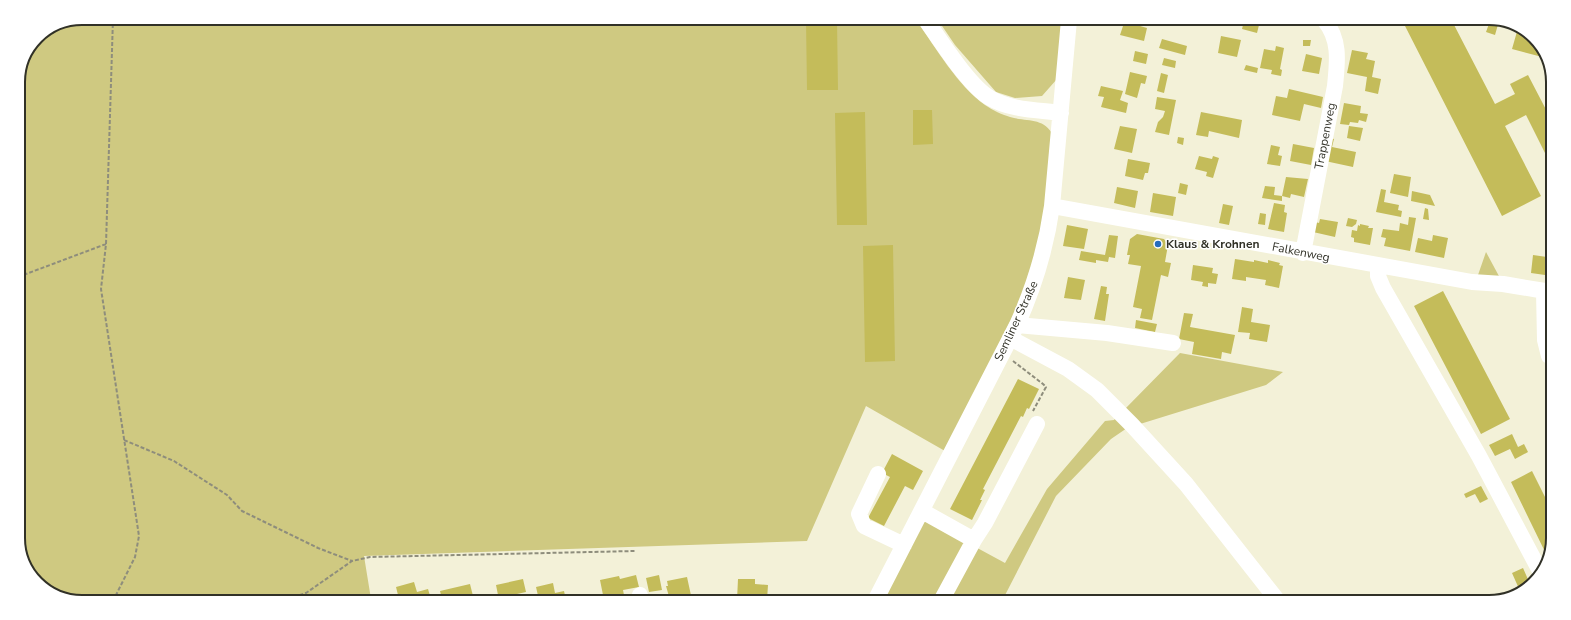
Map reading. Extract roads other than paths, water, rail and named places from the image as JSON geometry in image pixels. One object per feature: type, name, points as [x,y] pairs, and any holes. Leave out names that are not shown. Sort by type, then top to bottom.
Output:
[{"type":"street","points":[[930,25],[972,82],[989,98],[1015,108],[1061,113]]},
{"type":"street","name":"Semliner Straße","points":[[878,595],[904,545],[927,514],[1014,331],[1031,293],[1040,267],[1048,236],[1052,206],[1069,25]]},
{"type":"street","name":"Trappenweg","points":[[1303,253],[1338,60],[1336,45],[1329,25]]},
{"type":"street","name":"Falkenweg","points":[[1052,206],[1378,266],[1472,282],[1503,284],[1546,291]]},
{"type":"street","points":[[1378,266],[1378,276],[1383,288],[1479,456],[1538,567]]},
{"type":"street","points":[[1546,324],[1546,344]]},
{"type":"street","points":[[1014,331],[1107,333],[1173,343]]},
{"type":"street","points":[[1014,331],[1097,390],[1132,425],[1186,484],[1273,595]]},
{"type":"street","points":[[944,595],[974,540],[985,524],[1037,424]]},
{"type":"street","points":[[878,474],[859,514],[864,526],[904,545]]},
{"type":"street","points":[[927,514],[974,540]]},
{"type":"place","name":"Klaus & Krohnen","points":[[1158,244]]}]
